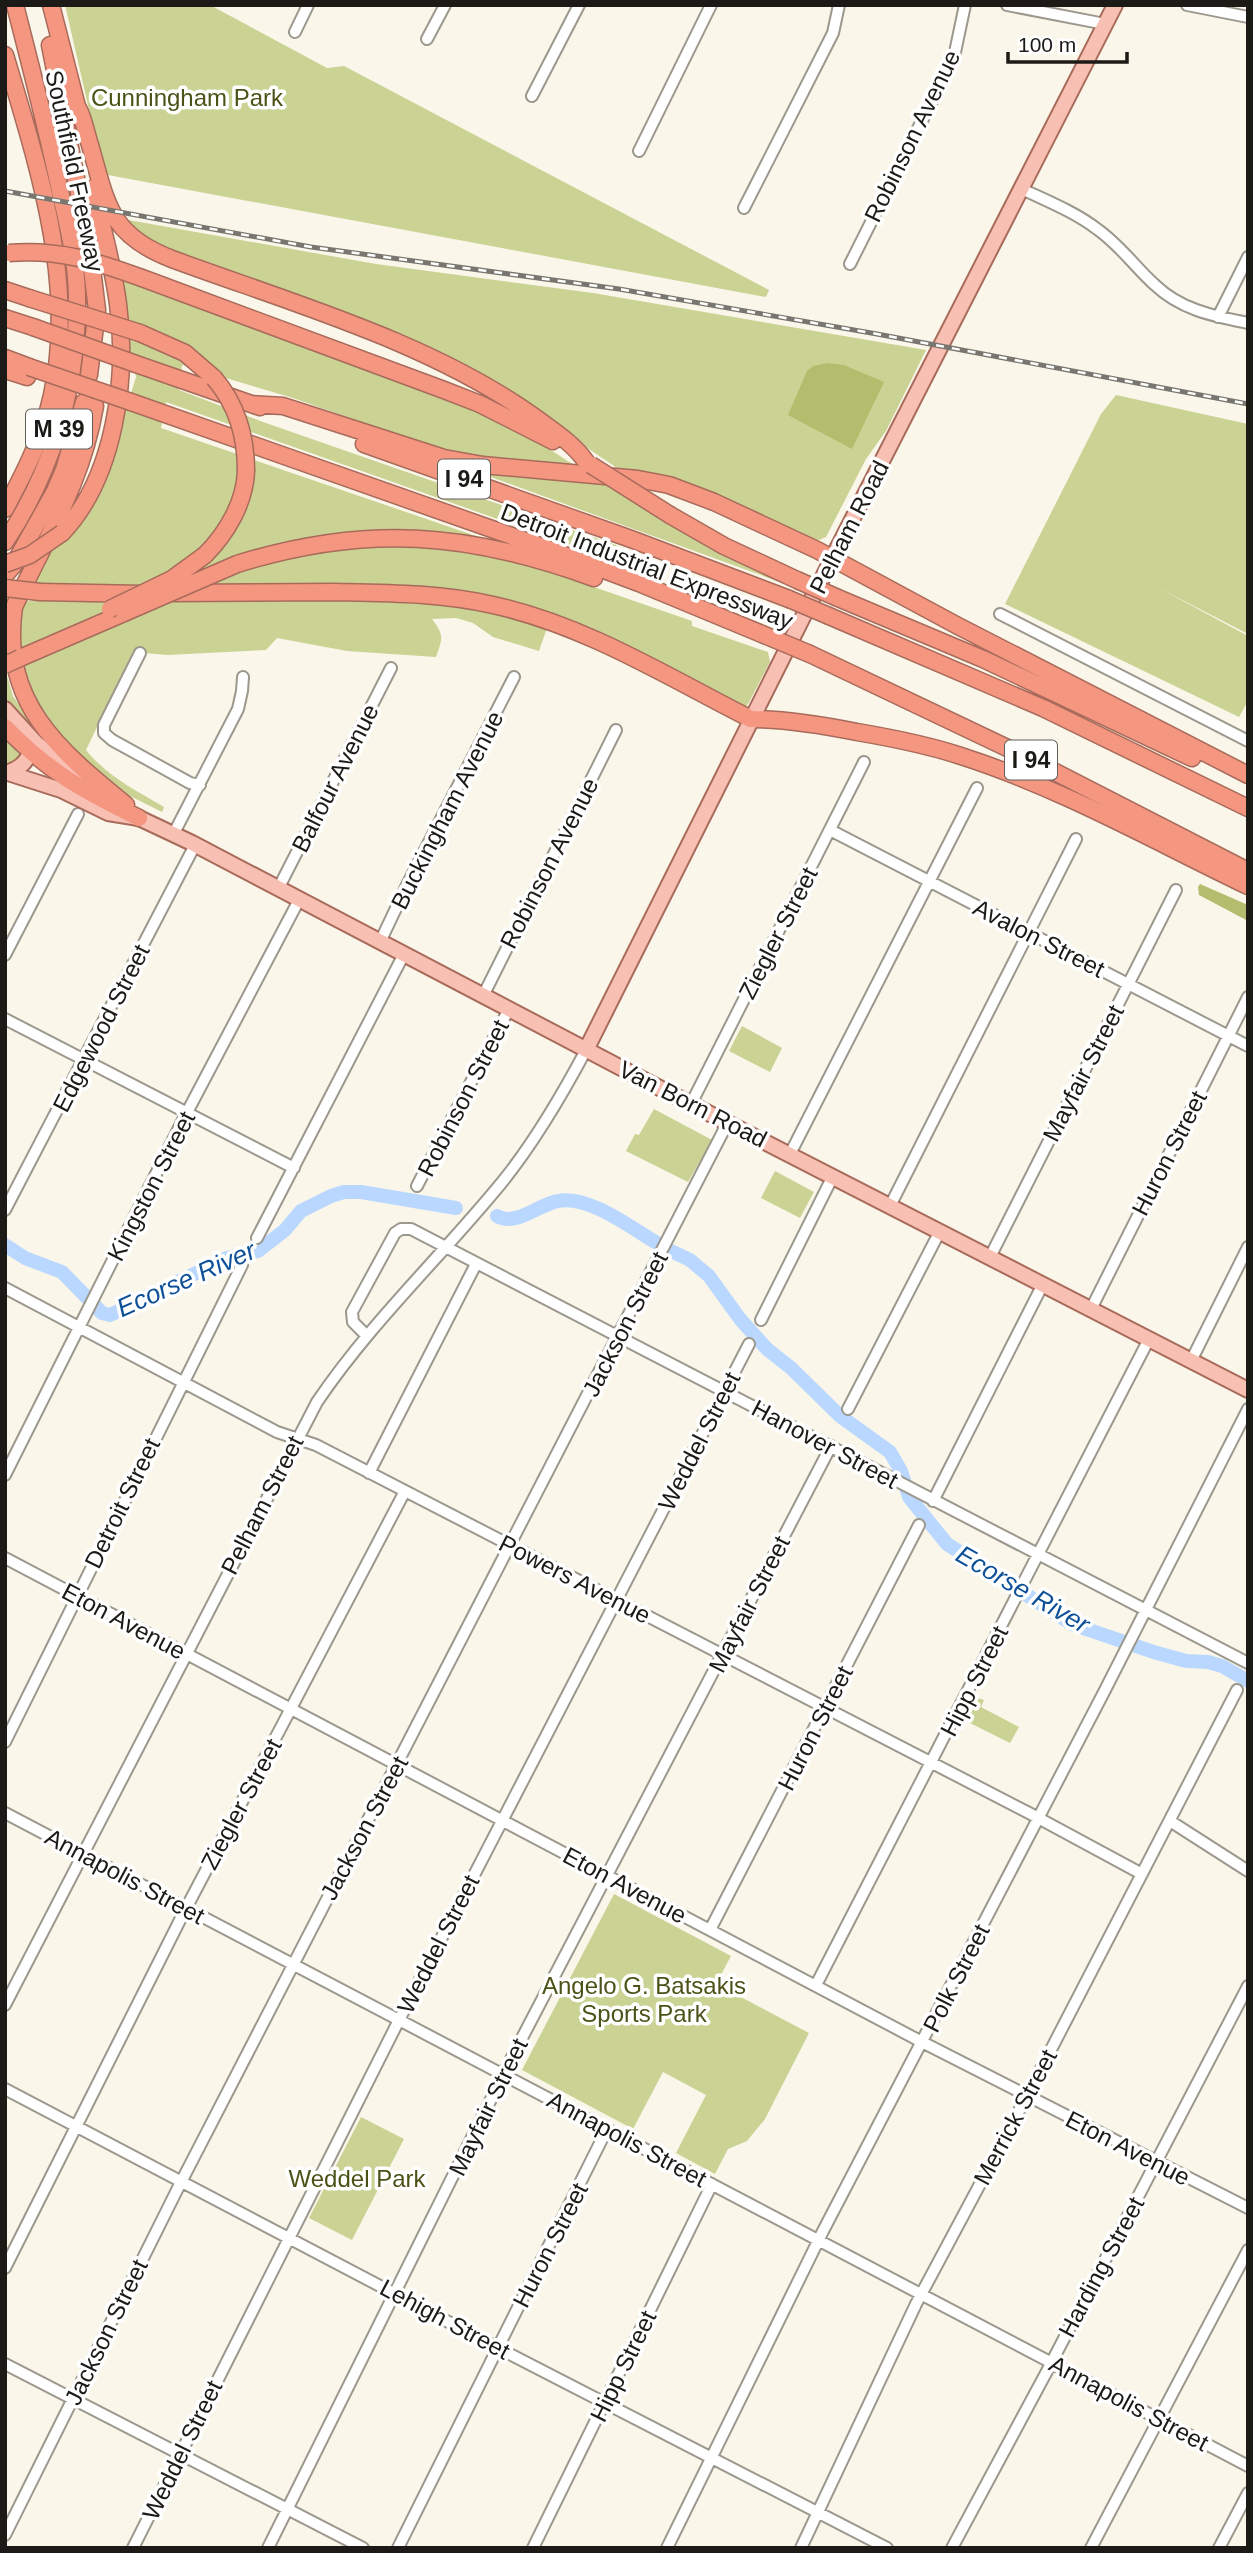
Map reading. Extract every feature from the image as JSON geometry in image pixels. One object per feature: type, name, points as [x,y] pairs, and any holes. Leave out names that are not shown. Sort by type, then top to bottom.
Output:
[{"type":"highway","name":"Southfield Freeway","points":[[5,542],[50,459],[58,435],[74,357],[78,305],[72,246],[51,146],[15,5]]},
{"type":"highway","name":"Southfield Freeway","points":[[42,5],[89,244],[97,310],[104,334],[94,391]]},
{"type":"highway","points":[[51,5],[78,108],[112,213],[123,230],[139,244],[172,259],[424,353],[528,413],[578,449],[589,464]]},
{"type":"highway","points":[[5,55],[23,116],[49,225],[61,315],[52,394],[31,459],[5,509]]},
{"type":"highway","points":[[5,564],[30,555],[62,533],[85,506],[101,472],[115,417],[120,368],[118,306],[78,108]]},
{"type":"highway","points":[[7,253],[61,253],[103,264],[480,404],[519,422],[716,542],[838,598],[984,659],[1248,786]]},
{"type":"highway","points":[[5,290],[140,333],[185,353],[214,378],[229,400],[241,428],[246,455],[245,484],[235,512],[227,529],[205,555],[172,579],[73,628],[40,649]]},
{"type":"highway","points":[[5,490],[25,453],[42,409],[54,350],[59,299]]},
{"type":"highway","name":"Detroit Industrial Expressway","points":[[5,318],[618,534],[789,599],[1043,708],[1248,808]]},
{"type":"highway","name":"Detroit Industrial Expressway","points":[[5,358],[28,372],[131,402],[543,547],[756,631],[1022,755],[1248,871]]},
{"type":"highway","points":[[5,370],[28,372]]},
{"type":"highway","points":[[94,391],[82,461],[72,489],[14,607],[9,649],[11,671],[17,691],[41,729],[126,805]]},
{"type":"highway","name":"M 39","points":[[5,575],[55,491],[94,391]]},
{"type":"highway","points":[[251,404],[282,406],[444,458],[483,465],[638,479],[669,485],[715,502],[817,550],[1248,775]]},
{"type":"highway","points":[[5,665],[237,564],[328,541],[396,537],[472,543],[563,567],[705,619],[756,631]]},
{"type":"highway","points":[[5,588],[105,594],[395,593],[459,598],[507,608],[560,625],[605,644],[751,719],[775,719],[827,726],[958,754],[1031,781],[1248,886]]},
{"type":"highway","points":[[5,727],[80,788],[139,818]]},
{"type":"main road","name":"Pelham Road","points":[[586,1049],[1115,5]]},
{"type":"main road","name":"Van Born Road","points":[[5,709],[33,748],[126,805],[139,818]]},
{"type":"main road","points":[[6,773],[18,769],[33,748]]},
{"type":"main road","name":"Van Born Road","points":[[6,773],[61,790],[108,813],[139,818],[195,845],[1248,1390]]},
{"type":"street","points":[[295,32],[308,5]]},
{"type":"street","points":[[427,39],[445,5]]},
{"type":"street","points":[[532,96],[579,5]]},
{"type":"street","points":[[639,150],[711,5]]},
{"type":"street","points":[[744,208],[833,33],[839,5]]},
{"type":"street","name":"Robinson Avenue","points":[[850,264],[954,57],[965,5]]},
{"type":"street","points":[[1007,5],[1065,11],[1105,24]]},
{"type":"street","points":[[1187,5],[1248,17]]},
{"type":"street","points":[[1022,189],[1098,229],[1174,300],[1218,317],[1248,323]]},
{"type":"street","points":[[1218,317],[1248,257]]},
{"type":"street","points":[[1000,614],[1248,741]]},
{"type":"street","points":[[140,653],[104,725],[104,733],[190,783],[200,785]]},
{"type":"street","name":"Balfour Avenue","points":[[278,889],[391,668]]},
{"type":"street","points":[[173,835],[238,709],[243,691],[243,677]]},
{"type":"street","name":"Buckingham Avenue","points":[[380,942],[514,677]]},
{"type":"street","name":"Robinson Avenue","points":[[483,996],[616,730]]},
{"type":"street","name":"Ziegler Street","points":[[691,1104],[864,762]]},
{"type":"street","points":[[790,1154],[977,788]]},
{"type":"street","points":[[5,955],[78,814]]},
{"type":"street","name":"Avalon Street","points":[[830,831],[1248,1046]]},
{"type":"street","points":[[890,1206],[1076,839]]},
{"type":"street","name":"Edgewood Street","points":[[5,1210],[195,845]]},
{"type":"street","name":"Mayfair Street","points":[[990,1257],[1176,890]]},
{"type":"street","name":"Kingston Street","points":[[5,1475],[86,1311],[299,900]]},
{"type":"street","points":[[257,1238],[404,954]]},
{"type":"street","name":"Huron Street","points":[[1091,1309],[1248,997]]},
{"type":"street","name":"Robinson Street","points":[[417,1186],[509,1009]]},
{"type":"street","points":[[5,1019],[294,1168]]},
{"type":"street","name":"Pelham Street","points":[[5,2005],[296,1438],[327,1387],[367,1336],[504,1180],[552,1110],[586,1049]]},
{"type":"street","name":"Jackson Street","points":[[5,2535],[182,2181],[662,1254],[727,1122]]},
{"type":"street","points":[[761,1320],[833,1177]]},
{"type":"street","name":"Hanover Street","points":[[367,1336],[353,1322],[352,1312],[394,1233],[401,1229],[411,1229],[1248,1663]]},
{"type":"street","points":[[848,1409],[940,1231]]},
{"type":"street","points":[[1191,1360],[1248,1247]]},
{"type":"street","points":[[369,1473],[476,1264]]},
{"type":"street","name":"Detroit Street","points":[[5,1742],[242,1265]]},
{"type":"street","points":[[933,1501],[1043,1284]]},
{"type":"street","name":"Powers Avenue","points":[[5,1288],[277,1432],[316,1445],[1142,1874]]},
{"type":"street","name":"Hipp Street","points":[[816,1985],[1016,1602],[1149,1339]]},
{"type":"street","name":"Weddel Street","points":[[133,2548],[399,2020],[749,1344]]},
{"type":"street","name":"Polk Street","points":[[667,2548],[819,2240],[1248,1409]]},
{"type":"street","name":"Mayfair Street","points":[[268,2548],[504,2075],[831,1446]]},
{"type":"street","name":"Ziegler Street","points":[[5,2269],[186,1909],[405,1491]]},
{"type":"street","name":"Huron Street","points":[[710,1930],[919,1525]]},
{"type":"street","name":"Eton Avenue","points":[[5,1558],[922,2042],[1248,2208]]},
{"type":"street","name":"Merrick Street","points":[[801,2548],[921,2295],[1237,1690]]},
{"type":"street","name":"Annapolis Street","points":[[5,1813],[1248,2466]]},
{"type":"street","points":[[1170,1821],[1248,1871]]},
{"type":"street","name":"Harding Street","points":[[952,2548],[1248,1986]]},
{"type":"street","name":"Lehigh Street","points":[[5,2088],[498,2348],[887,2548]]},
{"type":"street","name":"Huron Street","points":[[398,2548],[607,2129]]},
{"type":"street","name":"Hipp Street","points":[[533,2548],[712,2184]]},
{"type":"street","points":[[1091,2548],[1248,2250]]},
{"type":"street","points":[[5,2364],[363,2548]]},
{"type":"street","points":[[1219,2548],[1248,2493]]},
{"type":"green space","name":"Cunningham Park","points":[[65,5],[210,5],[327,68],[344,66],[769,290],[766,297],[108,175],[101,162]]},
{"type":"green space","points":[[123,219],[376,264],[593,293],[926,350],[886,431],[866,459],[826,537],[819,540],[810,539],[648,473],[617,468],[491,383],[155,246]]},
{"type":"green space","points":[[122,279],[471,407],[537,441],[577,467],[474,457],[418,442],[293,398],[182,365],[179,390],[616,545],[623,552],[622,557],[608,558],[166,402],[161,428],[476,536],[378,531],[293,542],[231,558],[279,559],[339,547],[445,545],[513,559],[692,621],[692,626],[768,652],[770,662],[748,704],[744,709],[500,601],[30,585],[47,554],[85,518],[107,471],[120,419],[124,416],[136,377],[128,342]]},
{"type":"green space","points":[[827,363],[844,365],[884,382],[852,449],[788,415],[807,371],[813,366]]},
{"type":"green space","points":[[1116,395],[1248,424],[1248,634],[1157,587],[1248,636],[1248,701],[1239,717],[1005,604],[1101,414]]},
{"type":"green space","points":[[474,471],[594,478],[712,550],[785,584]]},
{"type":"green space","points":[[327,599],[454,605],[495,612],[547,628],[539,651],[493,637],[473,623],[456,618],[432,619],[441,636],[436,657],[347,651],[277,638],[266,650],[167,655],[133,652],[86,750],[112,775],[164,807],[162,812],[120,791],[96,775],[32,710],[15,630],[23,601]]},
{"type":"green space","points":[[7,676],[13,696],[36,730],[21,747],[24,756],[5,767]]},
{"type":"green space","points":[[1200,884],[1248,905],[1248,921],[1199,895]]},
{"type":"green space","points":[[742,1026],[782,1048],[770,1072],[729,1051]]},
{"type":"green space","points":[[654,1109],[712,1140],[688,1182],[626,1151]]},
{"type":"green space","points":[[775,1171],[814,1192],[800,1218],[761,1198]]},
{"type":"green space","points":[[978,1698],[984,1700],[981,1707],[1019,1727],[1010,1743],[966,1721]]},
{"type":"green space","name":"Angelo G. Batsakis Sports Park","points":[[614,1894],[731,1956],[716,1984],[809,2033],[765,2119],[747,2141],[728,2149],[715,2174],[676,2153],[706,2095],[663,2072],[633,2129],[522,2070]]},
{"type":"green space","name":"Weddel Park","points":[[361,2117],[404,2139],[352,2240],[309,2218]]},
{"type":"waterway","name":"Ecorse River","points":[[5,1245],[25,1258],[62,1272],[102,1313],[110,1315],[227,1258],[258,1251],[285,1230],[301,1211],[331,1196],[344,1192],[361,1192],[456,1208]]},
{"type":"waterway","name":"Ecorse River","points":[[497,1216],[512,1219],[551,1203],[570,1200],[609,1214],[657,1243]]},
{"type":"waterway","name":"Ecorse River","points":[[671,1251],[690,1260],[709,1276],[740,1319],[767,1349],[791,1368],[840,1416],[890,1452],[901,1471],[909,1497],[947,1544],[1072,1624],[1157,1653],[1186,1661],[1222,1666],[1248,1681]]},
{"type":"railway","points":[[5,191],[311,247],[619,289],[877,334],[1248,404]]}]
